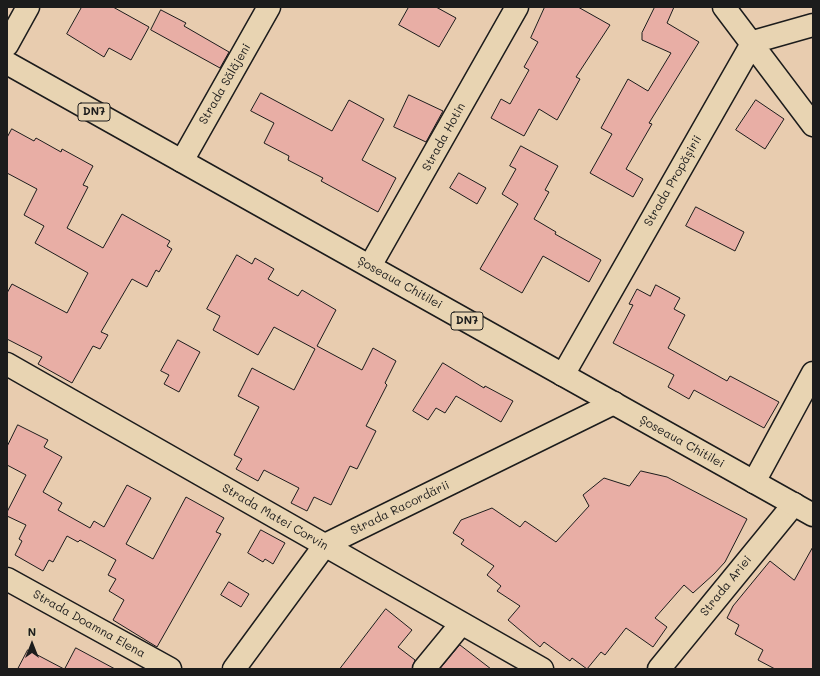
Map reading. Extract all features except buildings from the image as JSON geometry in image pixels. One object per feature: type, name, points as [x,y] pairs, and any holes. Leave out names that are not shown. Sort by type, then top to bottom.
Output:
[{"type":"street","points":[[7,45],[28,7]]},
{"type":"street","name":"Strada Sălăjeni","points":[[182,161],[269,7]]},
{"type":"street","name":"Strada Hotin","points":[[370,266],[517,7]]},
{"type":"street","points":[[724,7],[753,42],[813,125]]},
{"type":"street","points":[[753,42],[813,25]]},
{"type":"street","name":"Strada Propășirii","points":[[563,375],[753,42]]},
{"type":"street","name":"Șoseaua Chitilei","points":[[7,63],[813,515]]},
{"type":"street","name":"Strada Matei Corvin","points":[[7,364],[542,669]]},
{"type":"street","points":[[754,482],[813,373]]},
{"type":"street","name":"Strada Racordării","points":[[234,669],[325,546],[614,403]]},
{"type":"street","name":"Strada Ariei","points":[[659,669],[794,504]]},
{"type":"street","name":"Strada Doamna Elena","points":[[7,579],[170,669]]},
{"type":"street","points":[[424,669],[461,624]]}]
